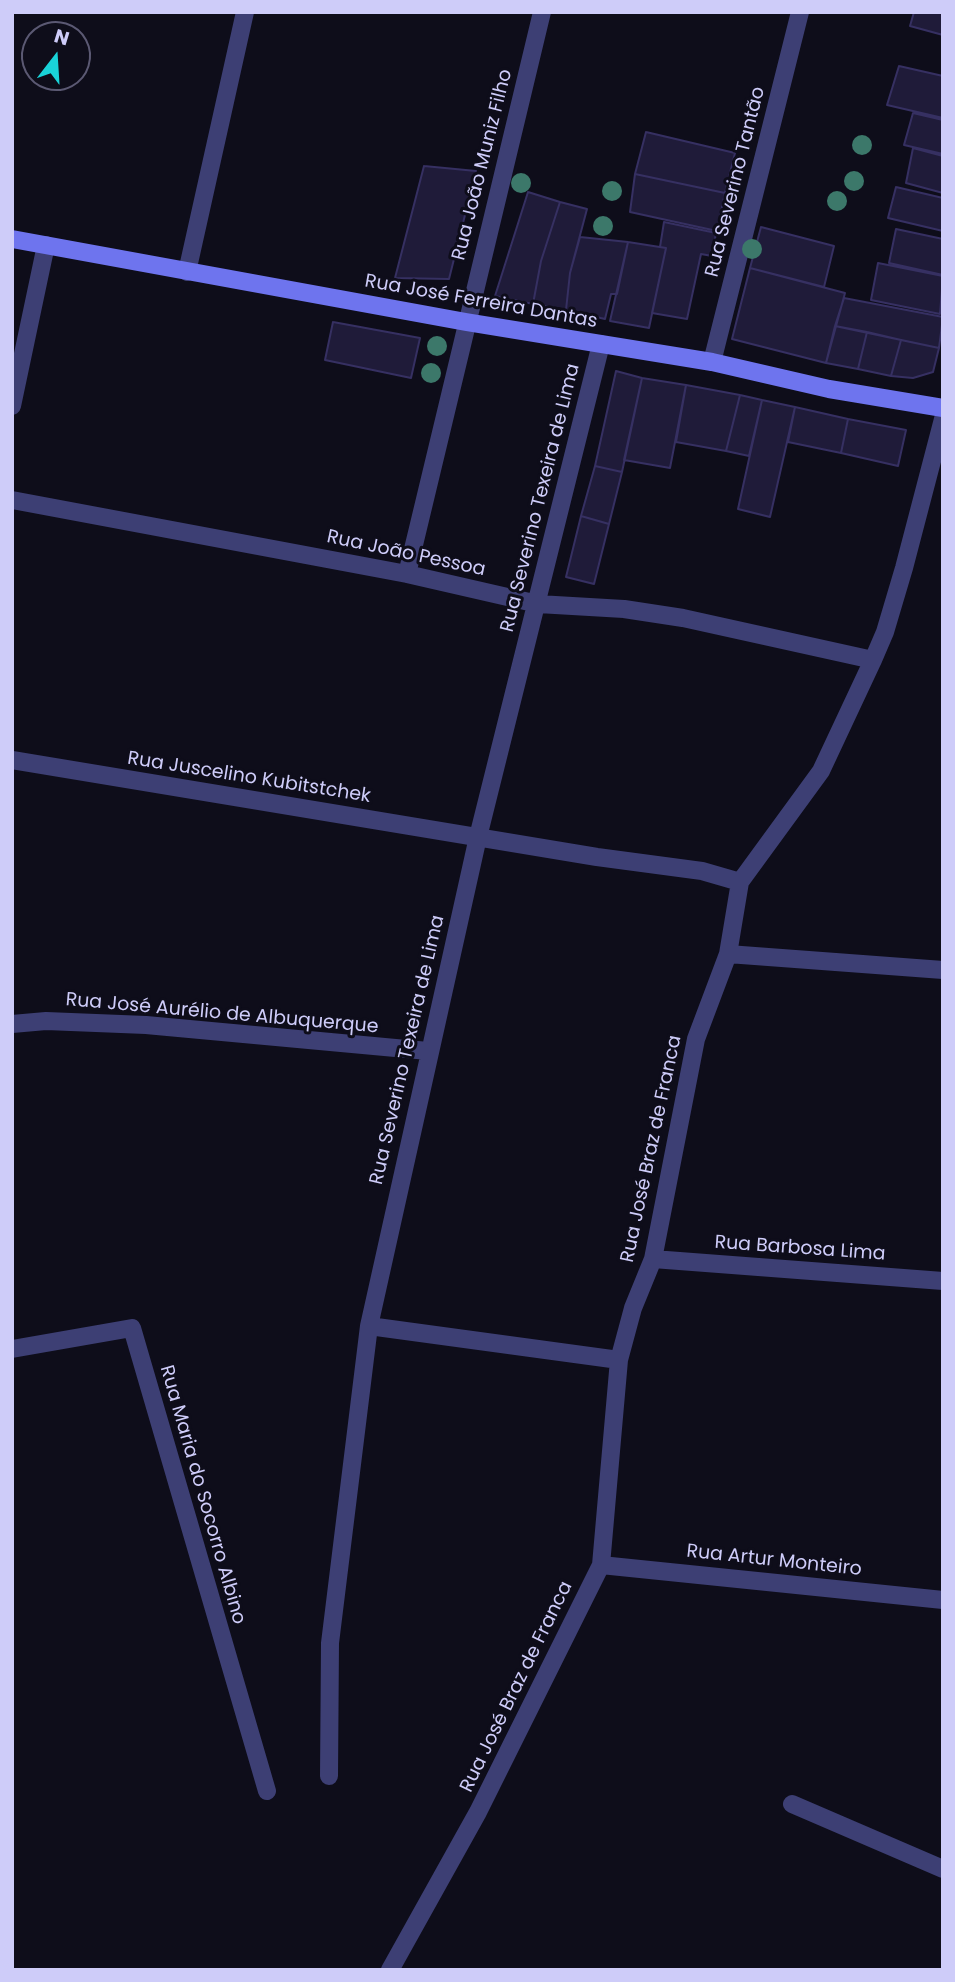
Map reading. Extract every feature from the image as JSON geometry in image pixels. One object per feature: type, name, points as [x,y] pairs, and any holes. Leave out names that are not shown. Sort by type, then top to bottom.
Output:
[{"type":"street","points":[[187,272],[244,12]]},
{"type":"street","name":"Rua João Muniz Filho","points":[[407,573],[542,12]]},
{"type":"street","name":"Rua Severino Tantão","points":[[712,362],[800,12]]},
{"type":"street","name":"Rua José Ferreira Dantas","points":[[12,239],[466,322],[712,362],[829,389],[943,408]]},
{"type":"street","points":[[12,406],[46,245]]},
{"type":"street","name":"Rua Severino Texeira de Lima","points":[[329,1776],[330,1643],[369,1326],[428,1051],[478,837],[601,344]]},
{"type":"street","name":"Rua José Braz de Franca","points":[[390,1970],[478,1812],[601,1565],[619,1360],[632,1308],[653,1259],[696,1039],[728,954],[740,882],[821,771],[873,660],[885,632],[904,568],[943,419]]},
{"type":"street","name":"Rua João Pessoa","points":[[12,500],[407,573],[538,604],[624,609],[683,618],[873,660]]},
{"type":"street","name":"Rua Juscelino Kubitstchek","points":[[12,760],[702,871],[740,882]]},
{"type":"street","points":[[728,954],[943,970]]},
{"type":"street","name":"Rua José Aurélio de Albuquerque","points":[[12,1024],[46,1021],[146,1025],[428,1051]]},
{"type":"street","name":"Rua Barbosa Lima","points":[[653,1259],[943,1281]]},
{"type":"street","points":[[369,1326],[619,1360]]},
{"type":"street","name":"Rua Maria do Socorro Albino","points":[[12,1349],[132,1328],[267,1791]]},
{"type":"street","name":"Rua Artur Monteiro","points":[[601,1565],[943,1600]]},
{"type":"street","points":[[792,1804],[943,1869]]},
{"type":"building","points":[[914,12],[943,12],[943,35],[910,26]]},
{"type":"building","points":[[899,66],[943,76],[943,118],[887,105]]},
{"type":"building","points":[[913,113],[943,120],[943,154],[904,145]]},
{"type":"building","points":[[646,132],[735,153],[725,193],[635,174]]},
{"type":"building","points":[[913,148],[943,156],[943,193],[906,183]]},
{"type":"building","points":[[424,166],[476,171],[449,279],[395,278]]},
{"type":"building","points":[[635,174],[725,193],[717,231],[630,212]]},
{"type":"building","points":[[896,187],[943,198],[943,231],[888,218]]},
{"type":"building","points":[[528,192],[560,202],[541,261],[533,304],[495,296]]},
{"type":"building","points":[[560,202],[587,209],[570,273],[566,310],[533,304],[541,261]]},
{"type":"building","points":[[664,222],[716,233],[712,256],[701,254],[687,319],[652,313],[666,248],[660,247]]},
{"type":"building","points":[[761,227],[834,246],[824,287],[750,268]]},
{"type":"building","points":[[896,229],[943,239],[943,275],[889,263]]},
{"type":"building","points":[[580,237],[628,242],[617,294],[611,294],[605,319],[566,310],[570,273]]},
{"type":"building","points":[[628,242],[666,248],[649,328],[610,321]]},
{"type":"building","points":[[878,263],[943,276],[940,314],[871,300]]},
{"type":"building","points":[[750,268],[845,293],[826,363],[732,339]]},
{"type":"building","points":[[844,298],[943,317],[939,348],[835,326]]},
{"type":"building","points":[[333,322],[420,338],[411,378],[325,360]]},
{"type":"building","points":[[835,326],[867,332],[858,369],[826,363]]},
{"type":"building","points":[[867,332],[901,340],[891,376],[858,369]]},
{"type":"building","points":[[901,340],[939,348],[933,372],[913,378],[891,376]]},
{"type":"building","points":[[616,371],[642,378],[622,472],[595,466]]},
{"type":"building","points":[[642,378],[686,385],[670,468],[624,460]]},
{"type":"building","points":[[686,385],[740,395],[726,451],[676,442]]},
{"type":"building","points":[[740,395],[762,400],[749,456],[726,451]]},
{"type":"building","points":[[762,400],[795,407],[770,517],[738,509]]},
{"type":"building","points":[[795,407],[848,419],[841,453],[788,442]]},
{"type":"building","points":[[848,419],[906,430],[898,466],[841,453]]},
{"type":"building","points":[[595,466],[622,472],[609,524],[581,516]]},
{"type":"building","points":[[581,516],[609,524],[594,584],[566,577]]}]
